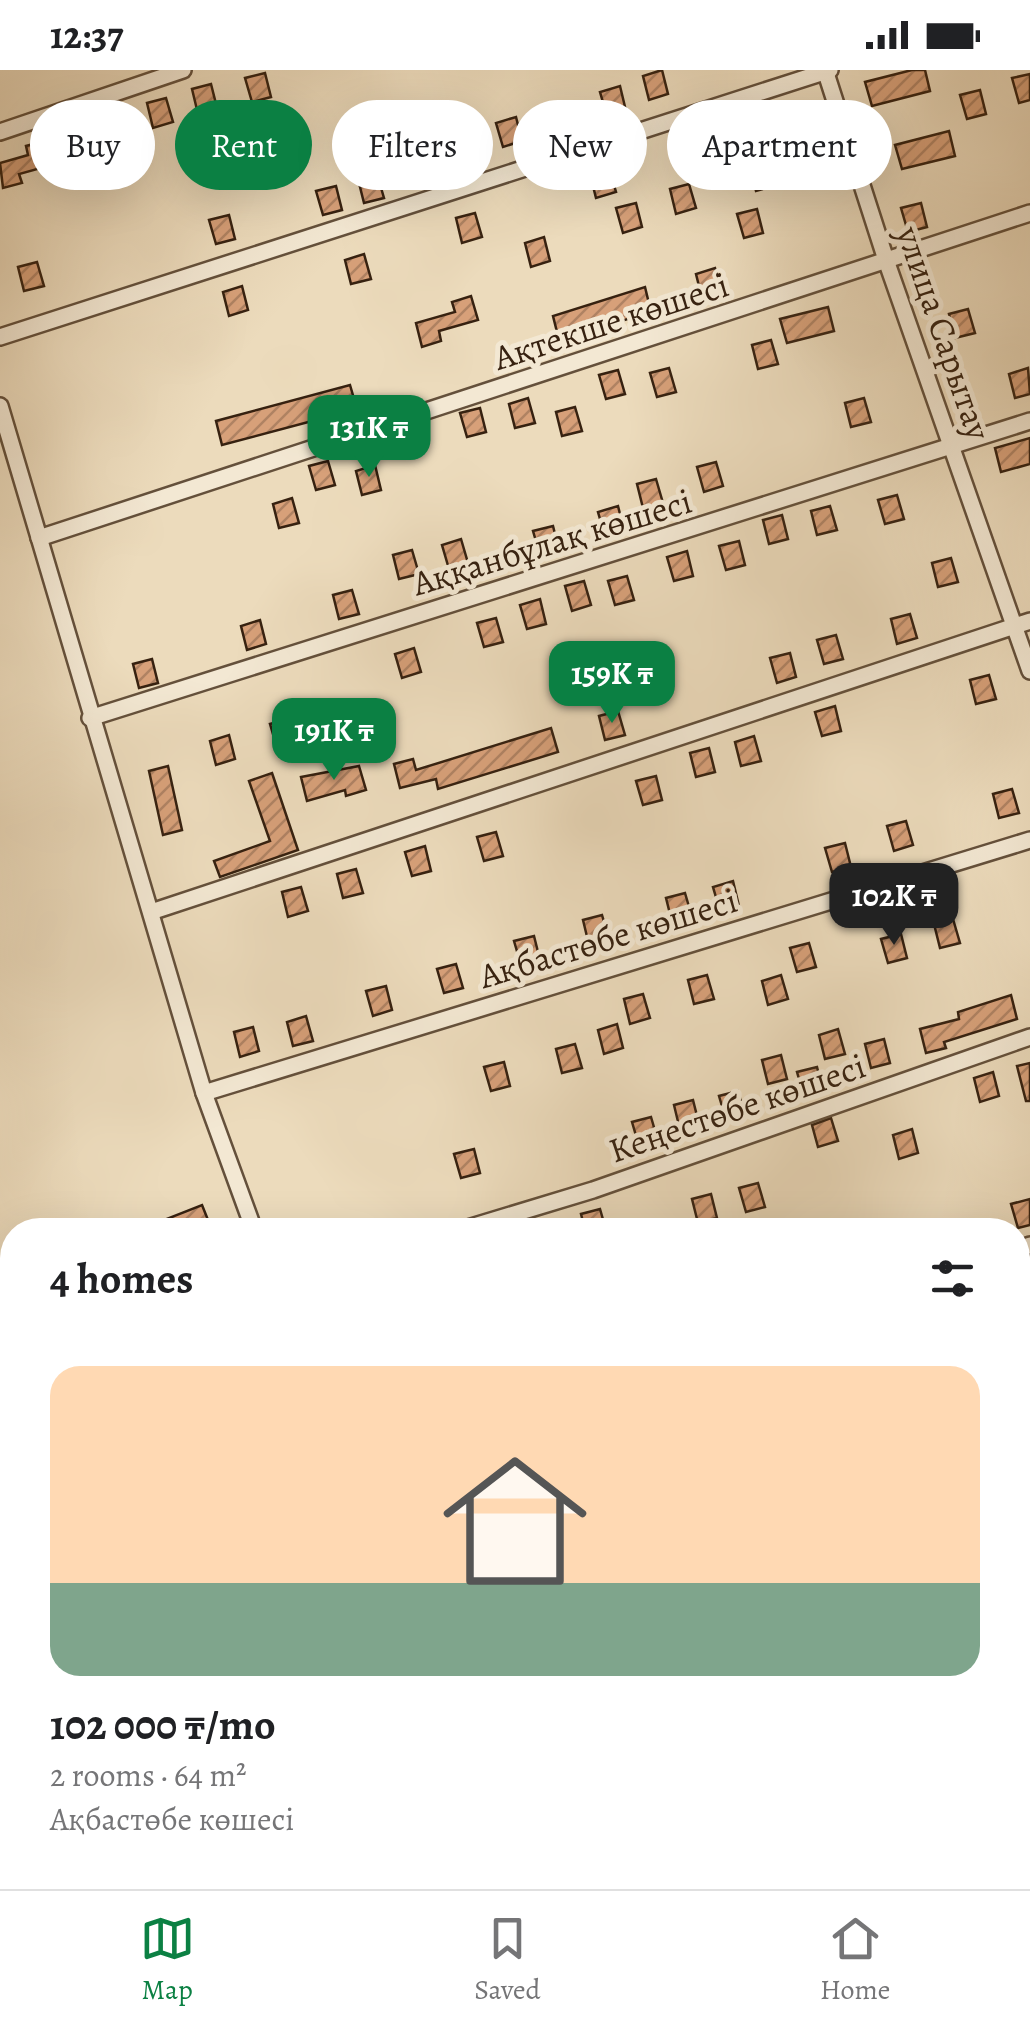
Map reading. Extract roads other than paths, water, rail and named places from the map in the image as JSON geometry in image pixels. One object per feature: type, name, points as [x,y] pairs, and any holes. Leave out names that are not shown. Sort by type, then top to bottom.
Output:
[{"type":"street","points":[[0,132],[183,70]]},
{"type":"street","points":[[0,338],[827,70]]},
{"type":"street","name":"улица Сарытау","points":[[827,70],[887,263],[952,449],[1023,623],[1030,670]]},
{"type":"street","name":"Ақтекше көшесі","points":[[38,538],[1030,213]]},
{"type":"street","points":[[0,406],[204,1093],[250,1218]]},
{"type":"street","name":"Аққанбұлақ көшесі","points":[[90,718],[952,449],[1030,421]]},
{"type":"street","points":[[151,912],[1023,623]]},
{"type":"street","name":"Ақбастөбе көшесі","points":[[204,1093],[1030,840]]},
{"type":"street","name":"Кеңестөбе көшесі","points":[[501,1218],[593,1190],[1030,1037]]}]
